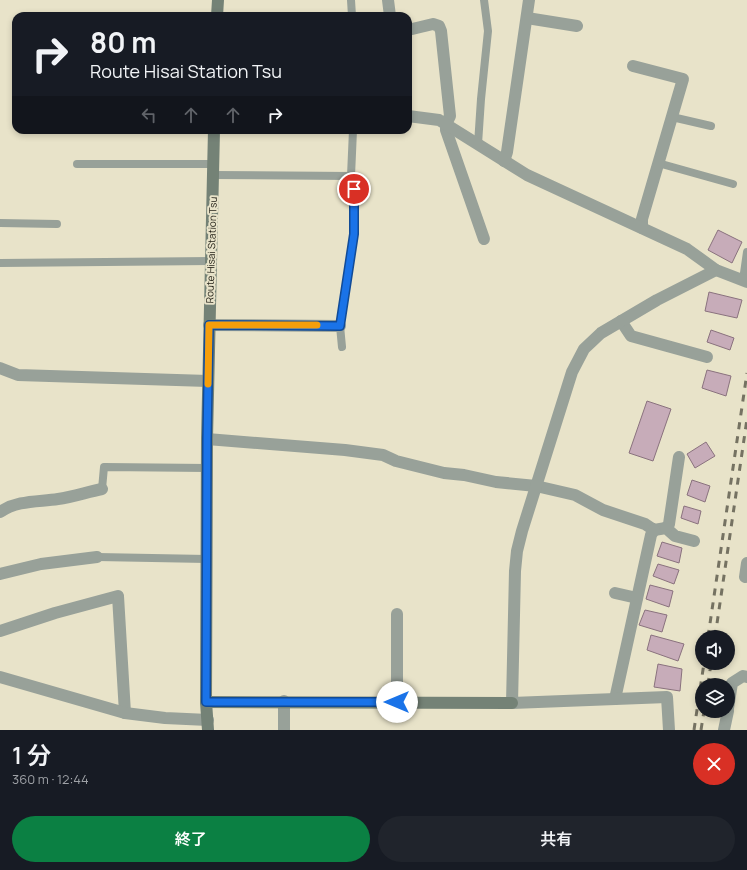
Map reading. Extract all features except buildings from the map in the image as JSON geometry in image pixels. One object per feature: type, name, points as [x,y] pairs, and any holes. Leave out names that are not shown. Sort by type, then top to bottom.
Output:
[{"type":"main road","points":[[217,12],[218,0]]},
{"type":"main road","name":"Route Hisai Station Tsu","points":[[208,725],[206,702],[207,439],[214,134]]},
{"type":"main road","points":[[206,702],[284,701],[512,703]]},
{"type":"street","points":[[388,0],[390,12]]},
{"type":"street","points":[[504,161],[507,152],[529,0]]},
{"type":"street","points":[[527,18],[577,26]]},
{"type":"street","points":[[412,29],[433,24],[439,26],[441,31],[450,116],[446,124],[446,130],[484,239]]},
{"type":"street","points":[[633,66],[683,79],[642,219],[642,228]]},
{"type":"street","points":[[412,117],[439,120],[527,175],[687,249],[716,270],[745,281]]},
{"type":"street","points":[[669,730],[667,697],[512,703],[515,571],[522,531],[572,372],[584,349],[601,333],[621,321],[657,300],[716,270]]},
{"type":"street","points":[[621,321],[631,336],[707,357]]},
{"type":"street","points":[[209,325],[340,326]]},
{"type":"street","points":[[0,368],[18,375],[208,380]]},
{"type":"street","points":[[207,439],[338,449],[383,455],[396,461],[444,473],[464,475],[496,482],[536,486],[575,495],[603,510],[660,529],[675,536],[694,541]]},
{"type":"street","points":[[615,699],[651,535],[669,524],[679,457]]},
{"type":"street","points":[[0,512],[6,508],[31,501],[58,499],[102,489]]},
{"type":"street","points":[[0,574],[41,564],[97,557]]},
{"type":"street","points":[[745,577],[747,563]]},
{"type":"street","points":[[615,593],[637,598]]},
{"type":"street","points":[[0,631],[55,613],[118,596],[125,713]]},
{"type":"street","points":[[397,702],[398,614]]},
{"type":"street","points":[[735,681],[743,676],[747,677]]},
{"type":"street","points":[[0,677],[125,713],[208,725]]},
{"type":"street","points":[[284,701],[284,730]]},
{"type":"street","points":[[724,730],[726,718]]},
{"type":"lane","points":[[351,0],[352,12]]},
{"type":"lane","points":[[478,144],[488,31],[484,0]]},
{"type":"lane","points":[[672,117],[711,126]]},
{"type":"lane","points":[[342,347],[340,326],[354,234],[354,189],[351,176],[353,134]]},
{"type":"lane","points":[[658,163],[733,184]]},
{"type":"lane","points":[[78,164],[351,176]]},
{"type":"lane","points":[[0,223],[57,224]]},
{"type":"lane","points":[[745,281],[747,252]]},
{"type":"lane","points":[[0,262],[211,261]]},
{"type":"lane","points":[[102,489],[104,467],[207,468]]},
{"type":"lane","points":[[97,557],[207,558]]},
{"type":"railway","points":[[709,630],[747,373]]},
{"type":"railway","points":[[716,630],[747,419]]},
{"type":"railway","points":[[694,730],[703,670]]},
{"type":"railway","points":[[709,678],[710,670]]},
{"type":"railway","points":[[701,730],[703,718]]},
{"type":"slow traffic","points":[[208,384],[209,325],[317,325]]},
{"type":"route","points":[[354,189],[354,234],[340,326],[209,325],[206,702],[397,702]]}]
